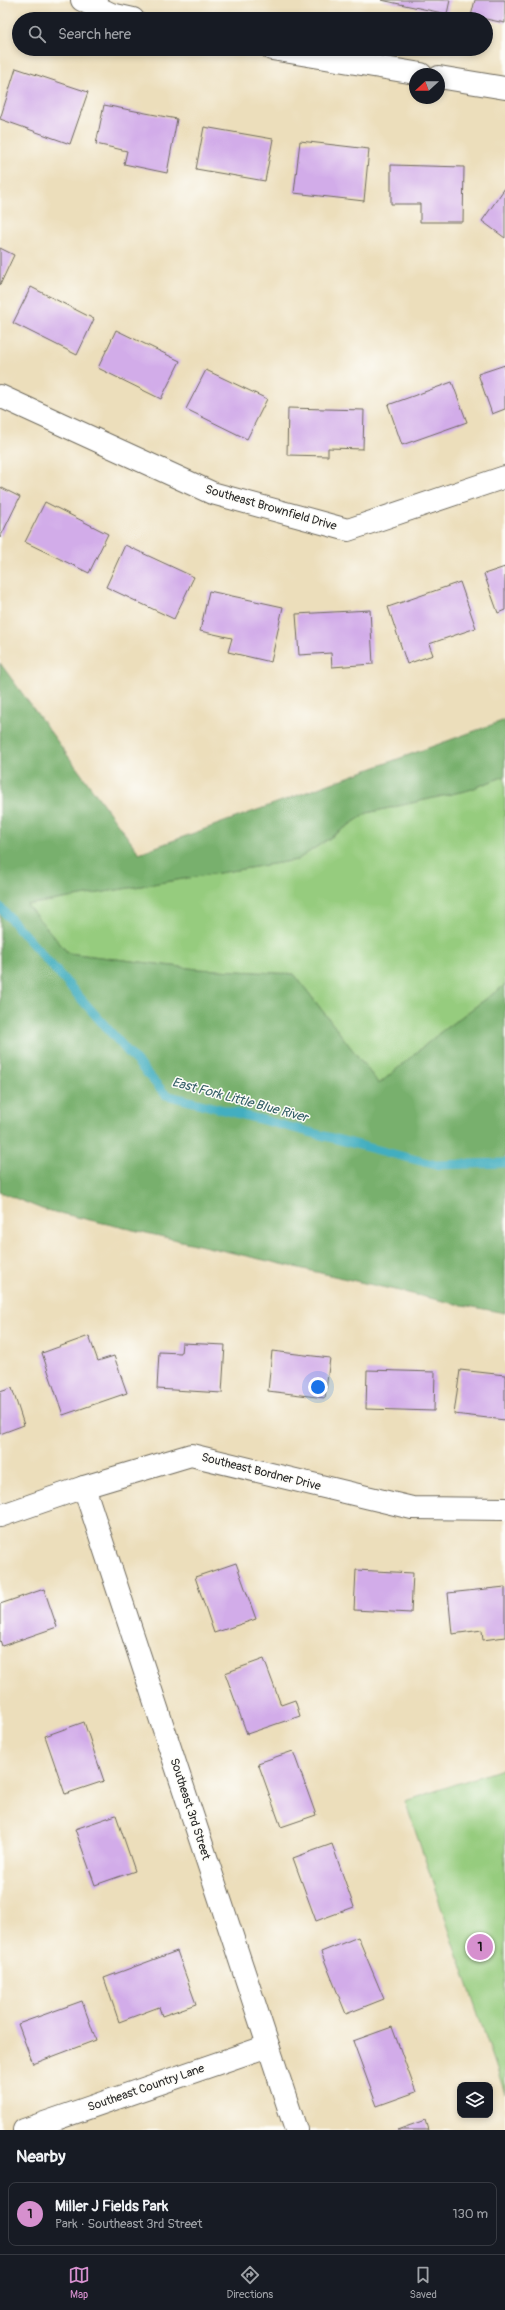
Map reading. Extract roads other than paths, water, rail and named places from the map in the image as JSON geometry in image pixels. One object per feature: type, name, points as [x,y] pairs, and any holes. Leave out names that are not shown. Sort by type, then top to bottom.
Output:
[{"type":"street","points":[[82,0],[107,12]]},
{"type":"street","points":[[314,56],[409,72]]},
{"type":"street","points":[[445,78],[505,88]]},
{"type":"street","name":"Southeast Brownfield Drive","points":[[0,396],[212,493],[348,530],[505,477]]},
{"type":"street","name":"Southeast Bordner Drive","points":[[0,1516],[84,1487],[190,1455],[412,1508],[505,1509]]},
{"type":"street","name":"Southeast 3rd Street","points":[[84,1487],[296,2130]]},
{"type":"street","name":"Southeast Country Lane","points":[[24,2130],[268,2046]]},
{"type":"waterway","name":"East Fork Little Blue River","points":[[0,907],[166,1095],[436,1165],[505,1163]]},
{"type":"place","name":"Miller J Fields Park","points":[[480,1947]]}]
